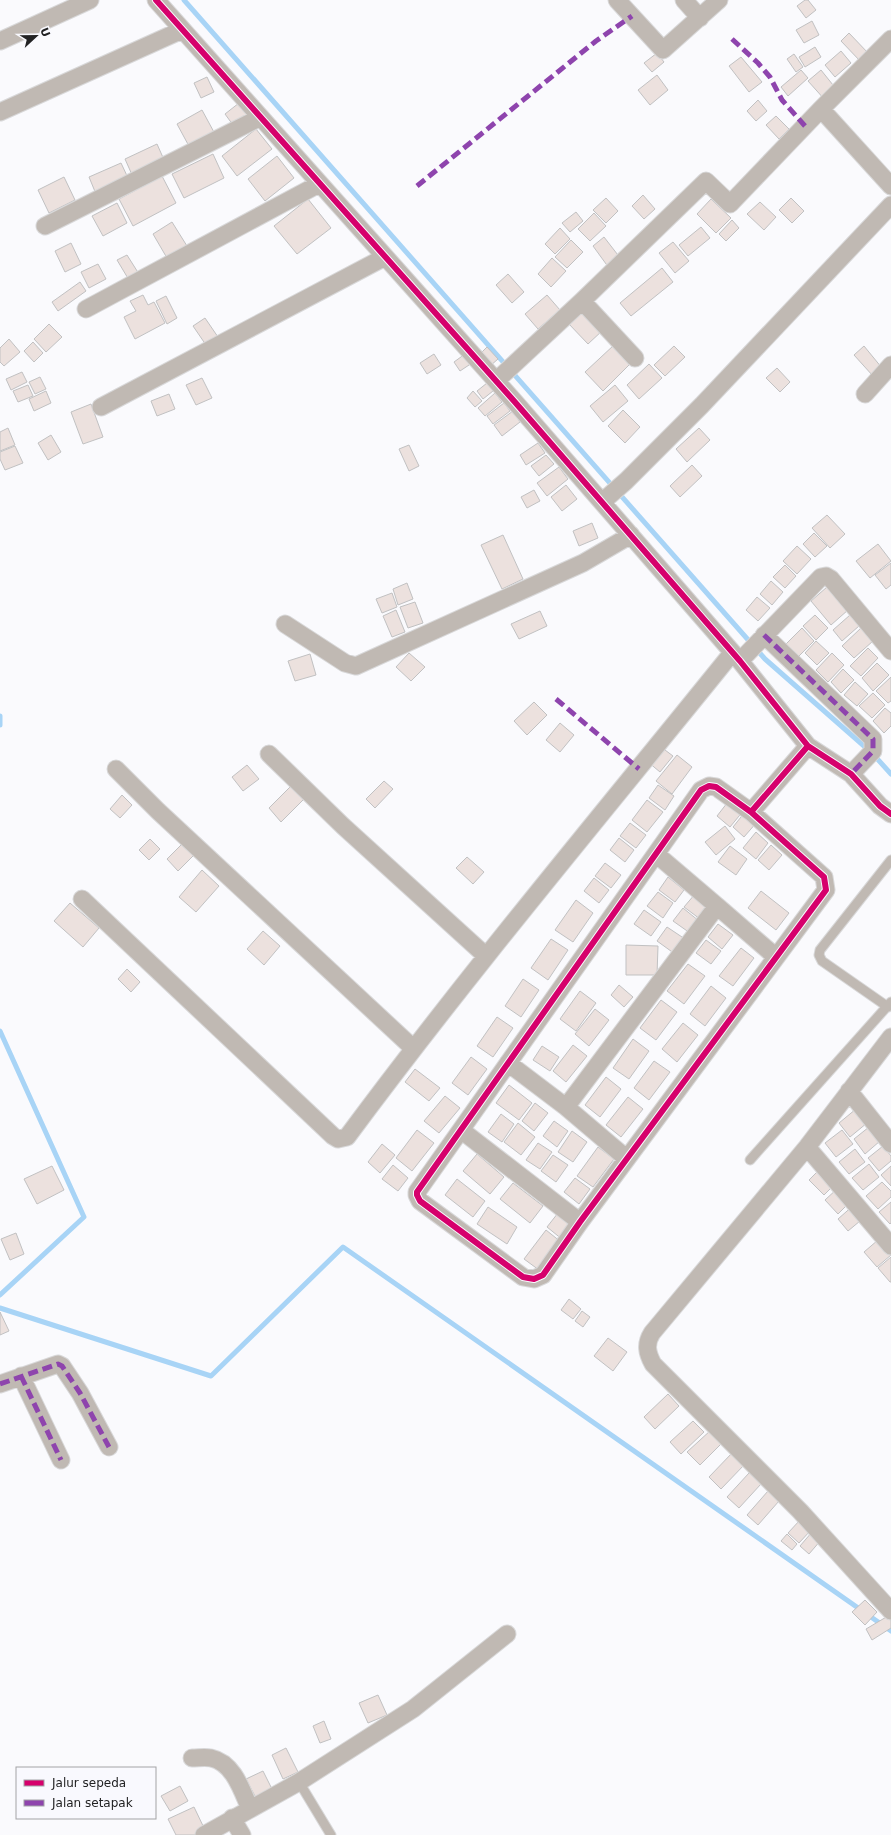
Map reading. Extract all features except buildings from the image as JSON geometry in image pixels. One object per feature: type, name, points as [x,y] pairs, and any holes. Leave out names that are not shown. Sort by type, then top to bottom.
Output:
[{"type":"street","points":[[0,42],[90,0]]},
{"type":"street","points":[[156,0],[259,118],[385,256],[502,376],[607,498],[631,535],[740,655],[808,746],[855,769],[880,806],[891,814]]},
{"type":"street","points":[[617,0],[663,50],[719,0]]},
{"type":"street","points":[[684,0],[700,18]]},
{"type":"street","points":[[0,112],[182,30]]},
{"type":"street","points":[[502,376],[522,355],[582,301],[706,181],[730,204],[821,109],[891,39]]},
{"type":"street","points":[[821,109],[891,186]]},
{"type":"street","points":[[44,226],[259,118]]},
{"type":"street","points":[[86,309],[319,184]]},
{"type":"street","points":[[607,498],[702,405],[891,205]]},
{"type":"street","points":[[102,407],[385,256]]},
{"type":"street","points":[[582,301],[635,358]]},
{"type":"street","points":[[865,394],[891,364]]},
{"type":"street","points":[[285,624],[345,663],[356,666],[583,563],[631,535]]},
{"type":"street","points":[[82,899],[338,1139],[347,1138],[413,1048],[486,956],[740,655],[762,637],[821,577],[826,576],[831,579],[891,651]]},
{"type":"street","points":[[762,637],[872,737],[874,745],[873,752],[855,769]]},
{"type":"street","points":[[751,812],[808,746]]},
{"type":"street","points":[[269,754],[343,826],[486,956]]},
{"type":"street","points":[[116,769],[158,811],[413,1048]]},
{"type":"street","points":[[709,786],[722,790],[751,812],[824,877],[826,881],[826,890],[626,1158],[543,1275],[534,1279],[523,1277],[420,1201],[417,1192],[701,790],[709,786]]},
{"type":"street","points":[[656,854],[776,957]]},
{"type":"street","points":[[566,1107],[718,906]]},
{"type":"street","points":[[891,1037],[807,1146],[652,1333],[648,1340],[647,1348],[649,1357],[653,1364],[800,1511],[891,1611]]},
{"type":"street","points":[[508,1063],[566,1107],[626,1158]]},
{"type":"street","points":[[849,1091],[891,1144]]},
{"type":"street","points":[[461,1130],[580,1222]]},
{"type":"street","points":[[807,1146],[891,1246]]},
{"type":"street","points":[[0,1384],[55,1364],[62,1366],[80,1393],[109,1447]]},
{"type":"street","points":[[21,1376],[61,1460]]},
{"type":"street","points":[[204,1835],[298,1782],[413,1709],[507,1634]]},
{"type":"street","points":[[192,1758],[212,1758],[225,1766],[235,1776],[250,1809]]},
{"type":"street","points":[[232,1818],[242,1835]]},
{"type":"lane","points":[[750,1160],[890,1004],[822,961],[819,955],[820,950],[891,860]]},
{"type":"lane","points":[[298,1782],[331,1835]]},
{"type":"waterway","points":[[184,0],[765,659],[872,753],[891,774]]},
{"type":"waterway","points":[[0,716],[0,725]]},
{"type":"waterway","points":[[0,1031],[84,1217],[0,1295]]},
{"type":"waterway","points":[[0,1308],[211,1376],[343,1247],[891,1631]]},
{"type":"marked path","points":[[417,186],[596,41],[632,16]]},
{"type":"marked path","points":[[732,39],[758,63],[770,77],[782,100],[805,126]]},
{"type":"marked path","points":[[764,635],[873,739],[873,751],[851,774]]},
{"type":"marked path","points":[[556,699],[639,769]]},
{"type":"marked path","points":[[0,1384],[58,1364],[62,1366],[80,1393],[109,1447]]},
{"type":"marked path","points":[[21,1376],[61,1460]]},
{"type":"cycle path","points":[[156,0],[514,401],[740,661],[808,746],[851,774],[880,806],[891,814]]},
{"type":"cycle path","points":[[751,812],[824,877],[826,890],[580,1222],[543,1275],[534,1279],[523,1277],[420,1201],[417,1192],[701,790],[709,786],[716,787],[751,812],[808,746]]}]
